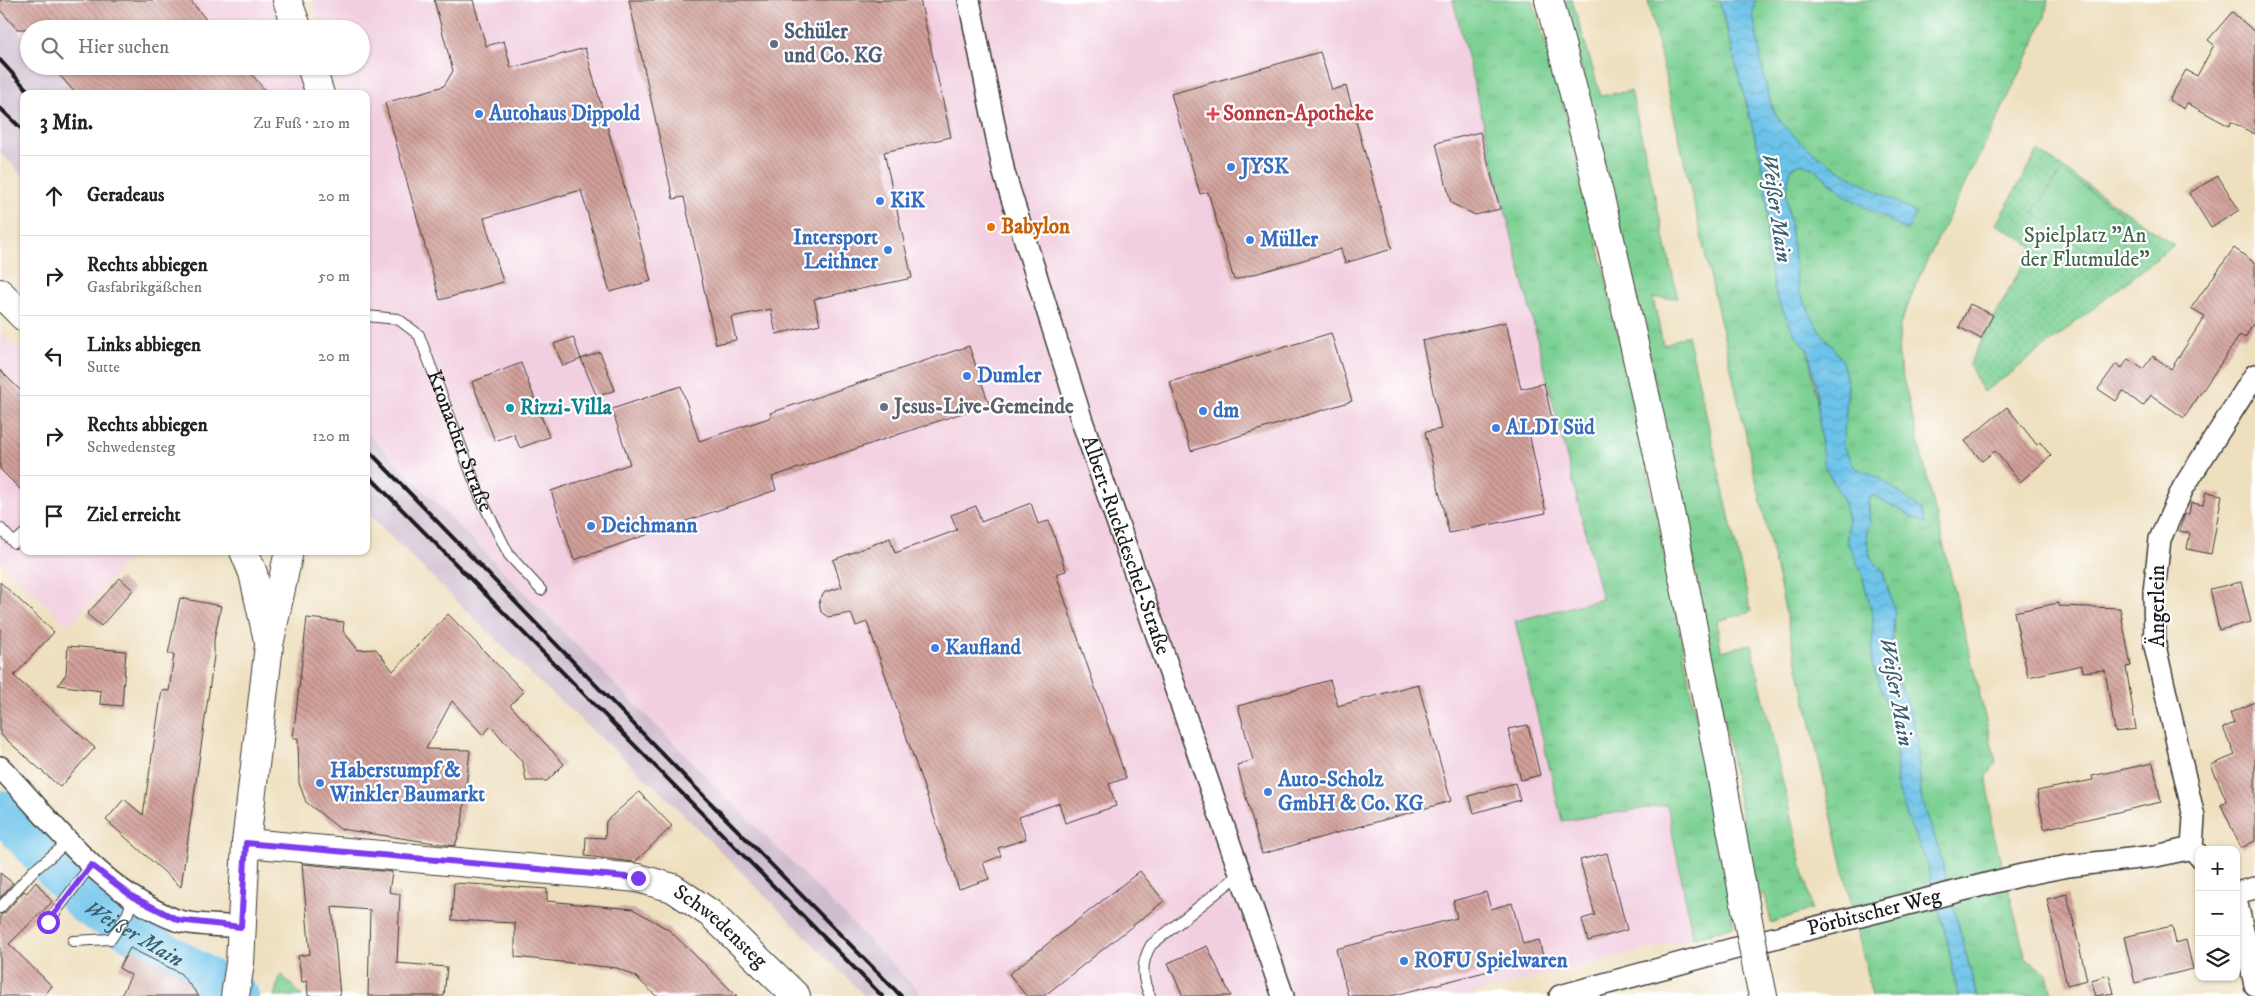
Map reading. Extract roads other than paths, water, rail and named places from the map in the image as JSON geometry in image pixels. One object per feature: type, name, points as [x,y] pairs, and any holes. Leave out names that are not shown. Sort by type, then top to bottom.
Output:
[{"type":"main road","points":[[288,0],[295,20]]},
{"type":"main road","points":[[1549,0],[1596,172],[1644,391],[1708,700],[1762,996]]},
{"type":"main road","points":[[314,75],[319,90]]},
{"type":"main road","points":[[0,293],[20,313]]},
{"type":"main road","points":[[246,555],[263,608],[269,645]]},
{"type":"main road","points":[[235,996],[240,963],[246,843],[269,645],[288,555]]},
{"type":"main road","name":"Schwedensteg","points":[[246,843],[638,878],[673,888],[711,914],[796,996]]},
{"type":"street","name":"Albert-Ruckdeschel-Straße","points":[[970,0],[1007,182],[1088,439],[1283,996]]},
{"type":"street","name":"Ängerlein","points":[[2195,852],[2194,817],[2155,646],[2154,592],[2160,538],[2183,488],[2255,375]]},
{"type":"street","points":[[0,767],[63,847],[131,905],[178,920],[241,927]]},
{"type":"street","name":"Pörbitscher Weg","points":[[1560,996],[2022,875],[2068,866],[2195,852]]},
{"type":"street","points":[[2240,891],[2255,888]]},
{"type":"street","points":[[2240,917],[2255,984]]},
{"type":"lane","name":"Kronacher Straße","points":[[370,316],[398,319],[418,335],[481,499],[509,555],[541,590]]},
{"type":"lane","points":[[0,528],[14,543],[20,538]]},
{"type":"lane","points":[[0,908],[32,872],[63,847]]},
{"type":"lane","points":[[48,922],[88,869]]},
{"type":"lane","points":[[1150,996],[1143,975],[1143,958],[1151,945],[1240,874]]},
{"type":"lane","points":[[73,941],[111,939],[131,905]]},
{"type":"water","points":[[1719,0],[1755,0],[1753,14],[1771,104],[1780,120],[1794,136],[1834,166],[1916,213],[1907,231],[1846,196],[1816,170],[1802,163],[1791,168],[1786,194],[1798,290],[1819,329],[1842,360],[1848,386],[1843,446],[1855,468],[1880,478],[1922,510],[1925,524],[1875,496],[1868,498],[1870,523],[1866,534],[1870,556],[1883,572],[1895,612],[1891,648],[1896,675],[1907,701],[1917,738],[1921,797],[1939,851],[1977,996],[1958,996],[1947,940],[1926,860],[1908,820],[1897,786],[1896,730],[1872,663],[1873,618],[1862,573],[1847,542],[1848,521],[1843,499],[1823,463],[1816,385],[1808,350],[1794,333],[1777,299],[1767,254],[1767,207],[1764,171]]},
{"type":"waterway","name":"Weißer Main","points":[[0,810],[86,905],[239,996]]},
{"type":"railway","points":[[0,60],[27,90]]},
{"type":"railway","points":[[0,108],[20,127]]},
{"type":"railway","points":[[370,452],[685,777],[901,996]]},
{"type":"railway","points":[[370,477],[882,996]]},
{"type":"place","name":"Schüler und Co. KG","points":[[774,44]]},
{"type":"place","name":"Autohaus Dippold","points":[[479,114]]},
{"type":"place","name":"Sonnen-Apotheke","points":[[1213,114]]},
{"type":"place","name":"JYSK","points":[[1231,167]]},
{"type":"place","name":"KiK","points":[[880,201]]},
{"type":"place","name":"Babylon","points":[[991,227]]},
{"type":"place","name":"Müller","points":[[1250,240]]},
{"type":"place","name":"Intersport Leithner","points":[[888,250]]},
{"type":"place","name":"Dumler","points":[[967,376]]},
{"type":"place","name":"Jesus-Live-Gemeinde","points":[[884,407]]},
{"type":"place","name":"Rizzi-Villa","points":[[510,408]]},
{"type":"place","name":"dm","points":[[1203,411]]},
{"type":"place","name":"ALDI Süd","points":[[1496,428]]},
{"type":"place","name":"Deichmann","points":[[591,526]]},
{"type":"place","name":"Kaufland","points":[[935,648]]},
{"type":"place","name":"Haberstumpf & Winkler Baumarkt","points":[[320,783]]},
{"type":"place","name":"Auto-Scholz GmbH & Co. KG","points":[[1268,792]]},
{"type":"place","name":"ROFU Spielwaren","points":[[1404,961]]},
{"type":"park label","name":"Spielplatz \"An der Flutmulde\"","points":[[2085,248]]}]
